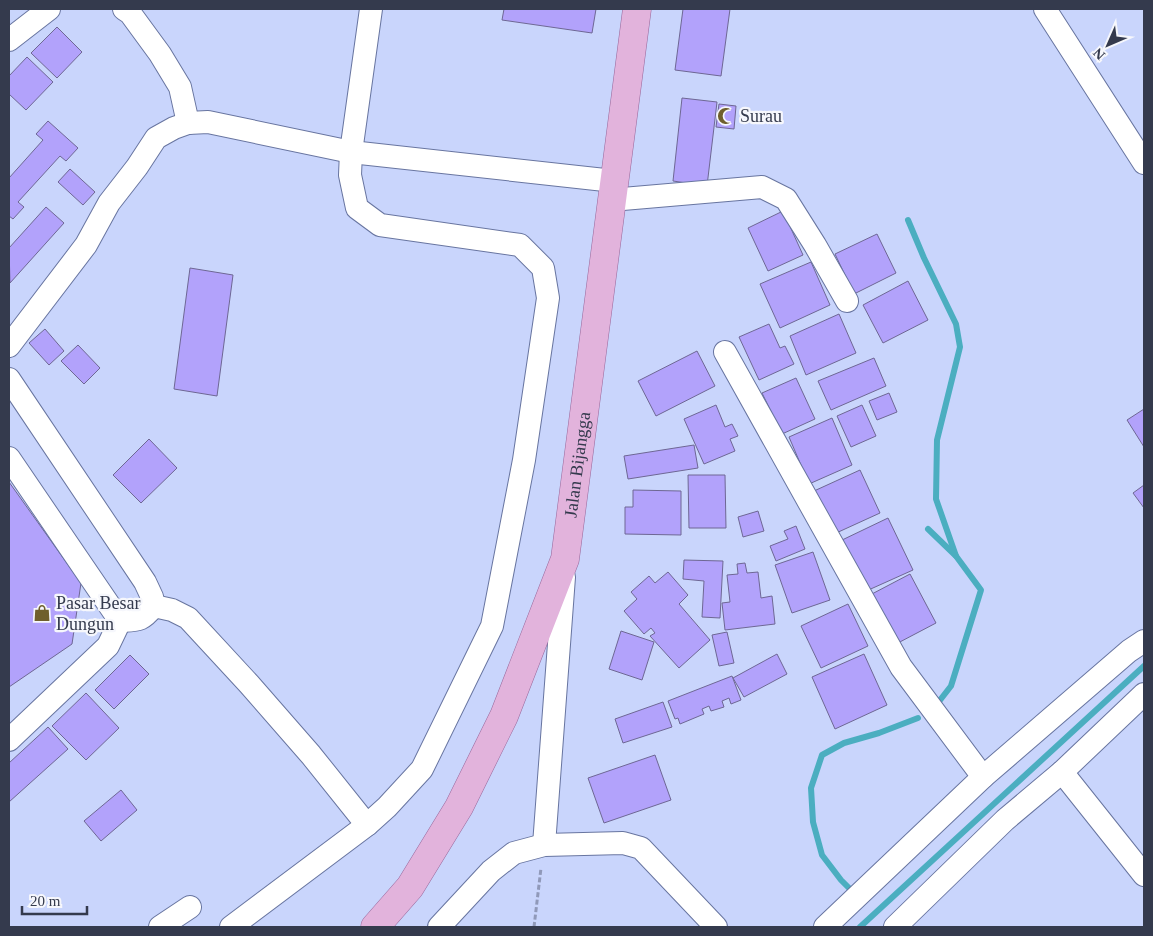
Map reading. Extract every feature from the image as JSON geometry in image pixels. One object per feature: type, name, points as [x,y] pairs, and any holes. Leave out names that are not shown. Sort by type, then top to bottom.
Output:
[{"type":"main road","name":"Jalan Bijangga","points":[[376,927],[410,887],[459,808],[504,716],[565,559],[637,9]]},
{"type":"street","points":[[9,40],[49,9]]},
{"type":"street","points":[[124,9],[130,13],[160,54],[180,87],[188,123]]},
{"type":"street","points":[[231,927],[388,807],[422,769],[492,626],[524,460],[548,298],[543,268],[520,245],[380,225],[358,208],[350,175],[351,152],[371,9]]},
{"type":"street","points":[[1045,9],[1144,163]]},
{"type":"street","points":[[9,346],[86,245],[109,203],[137,167],[156,138],[188,123],[208,122],[351,152],[612,190],[762,187],[786,199],[816,244],[847,301]]},
{"type":"street","points":[[725,352],[900,668],[983,777]]},
{"type":"street","points":[[9,379],[145,582],[154,606]]},
{"type":"street","points":[[9,458],[120,620]]},
{"type":"street","points":[[544,845],[565,559]]},
{"type":"street","points":[[154,606],[172,610],[188,618],[249,684],[366,824]]},
{"type":"street","points":[[120,620],[140,620],[154,606]]},
{"type":"street","points":[[9,740],[108,646],[120,620]]},
{"type":"street","points":[[825,927],[983,777],[1144,641]]},
{"type":"street","points":[[895,927],[1005,820],[1062,772],[1144,694]]},
{"type":"street","points":[[1062,772],[1144,875]]},
{"type":"street","points":[[439,927],[491,871],[514,853],[544,845],[623,843],[641,848],[716,927]]},
{"type":"street","points":[[160,927],[190,907]]},
{"type":"path","points":[[534,927],[544,845]]},
{"type":"building","points":[[504,9],[596,9],[592,33],[502,20]]},
{"type":"building","points":[[683,9],[730,9],[721,76],[675,70]]},
{"type":"building","points":[[57,27],[82,52],[57,78],[31,53]]},
{"type":"building","points":[[27,57],[53,82],[26,110],[9,94],[9,76]]},
{"type":"building","points":[[682,98],[717,102],[707,186],[673,181]]},
{"type":"building","name":"Surau","points":[[719,104],[736,106],[734,129],[716,127]]},
{"type":"building","points":[[48,121],[78,148],[66,161],[60,156],[18,202],[24,207],[13,219],[9,216],[9,178],[43,140],[36,134]]},
{"type":"building","points":[[70,169],[95,192],[83,205],[58,182]]},
{"type":"building","points":[[46,207],[64,223],[10,283],[9,248]]},
{"type":"building","points":[[783,211],[803,255],[768,271],[748,228]]},
{"type":"building","points":[[877,234],[896,273],[854,294],[835,254]]},
{"type":"building","points":[[811,262],[830,305],[780,328],[760,284]]},
{"type":"building","points":[[190,268],[233,275],[217,396],[174,389]]},
{"type":"building","points":[[908,281],[928,320],[883,343],[863,305]]},
{"type":"building","points":[[839,314],[856,353],[806,375],[790,336]]},
{"type":"building","points":[[769,324],[780,348],[785,346],[794,364],[759,380],[739,337]]},
{"type":"building","points":[[45,329],[64,351],[49,365],[29,343]]},
{"type":"building","points":[[78,345],[100,368],[84,384],[61,361]]},
{"type":"building","points":[[697,351],[715,386],[656,416],[638,381]]},
{"type":"building","points":[[874,358],[886,386],[831,410],[818,381]]},
{"type":"building","points":[[796,378],[815,419],[782,434],[762,393]]},
{"type":"building","points":[[889,393],[897,412],[877,420],[869,401]]},
{"type":"building","points":[[716,405],[725,427],[732,424],[738,436],[730,439],[735,451],[704,464],[684,419]]},
{"type":"building","points":[[862,405],[876,436],[851,447],[837,416]]},
{"type":"building","points":[[1144,409],[1144,447],[1127,420]]},
{"type":"building","points":[[832,418],[852,465],[809,484],[789,437]]},
{"type":"building","points":[[149,439],[177,468],[141,503],[113,475]]},
{"type":"building","points":[[694,445],[698,468],[628,479],[624,456]]},
{"type":"building","points":[[860,470],[880,513],[834,534],[814,491]]},
{"type":"building","points":[[688,475],[725,475],[726,528],[689,528]]},
{"type":"building","name":"Pasar Besar Dungun","points":[[9,482],[81,583],[72,644],[9,687]]},
{"type":"building","points":[[1144,485],[1144,508],[1133,493]]},
{"type":"building","points":[[633,490],[681,491],[681,535],[625,534],[625,507],[633,507]]},
{"type":"building","points":[[758,511],[764,531],[743,537],[738,517]]},
{"type":"building","points":[[888,518],[913,570],[864,592],[840,541]]},
{"type":"building","points":[[796,526],[805,549],[776,561],[770,546],[788,539],[784,531]]},
{"type":"building","points":[[813,552],[830,600],[792,613],[775,565]]},
{"type":"building","points":[[684,560],[723,561],[720,618],[702,617],[704,581],[683,579]]},
{"type":"building","points":[[745,563],[747,573],[758,572],[761,598],[772,596],[775,624],[725,630],[722,603],[730,602],[727,575],[738,574],[737,564]]},
{"type":"building","points":[[668,572],[688,595],[679,604],[710,640],[679,668],[650,636],[655,633],[651,628],[644,634],[624,611],[637,599],[631,592],[649,576],[655,583]]},
{"type":"building","points":[[910,574],[936,623],[896,644],[870,595]]},
{"type":"building","points":[[848,604],[868,646],[821,668],[801,626]]},
{"type":"building","points":[[621,631],[654,642],[642,680],[609,669]]},
{"type":"building","points":[[727,632],[734,663],[719,666],[712,635]]},
{"type":"building","points":[[777,654],[787,674],[744,697],[733,678]]},
{"type":"building","points":[[864,654],[887,705],[835,729],[812,677]]},
{"type":"building","points":[[130,655],[149,674],[114,709],[95,690]]},
{"type":"building","points":[[732,676],[741,700],[731,704],[729,698],[722,701],[724,707],[711,711],[709,706],[702,709],[704,714],[680,724],[678,718],[675,719],[668,701]]},
{"type":"building","points":[[86,693],[119,728],[86,760],[52,726]]},
{"type":"building","points":[[663,702],[672,727],[623,743],[615,719]]},
{"type":"building","points":[[48,727],[68,749],[9,802],[9,763]]},
{"type":"building","points":[[655,755],[671,800],[604,823],[588,778]]},
{"type":"building","points":[[121,790],[137,810],[101,841],[84,821]]},
{"type":"waterway","points":[[908,220],[956,324],[960,347],[937,440],[936,499],[956,556]]},
{"type":"waterway","points":[[928,529],[956,556],[981,590],[951,686],[937,704]]},
{"type":"waterway","points":[[860,927],[1144,666]]},
{"type":"waterway","points":[[852,891],[822,855],[813,822],[811,788],[822,755],[844,743],[879,733],[918,718]]},
{"type":"place","name":"Surau","points":[[726,116]]},
{"type":"place","name":"Pasar Besar Dungun","points":[[42,613]]}]
